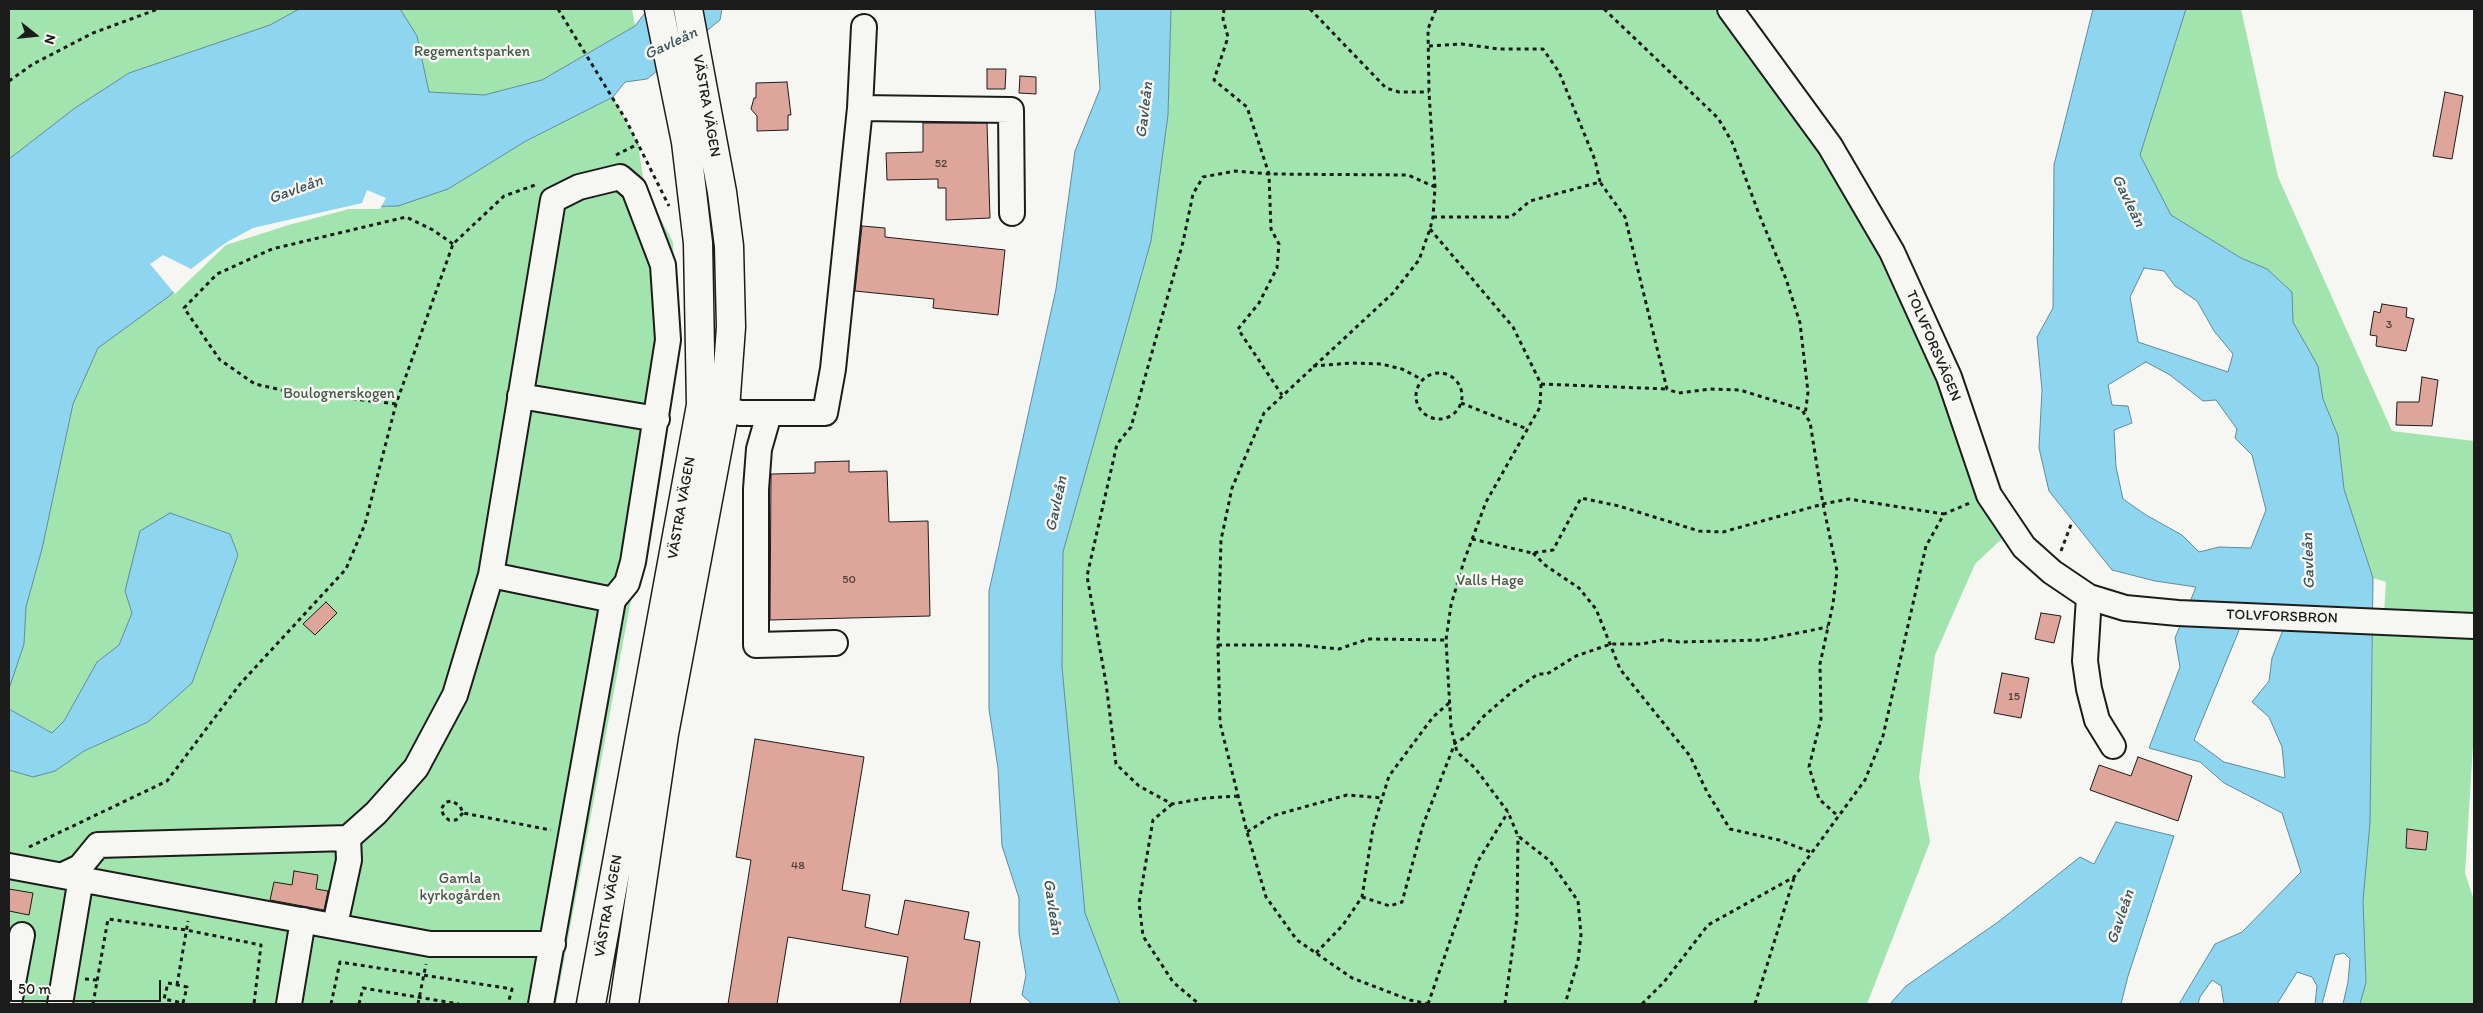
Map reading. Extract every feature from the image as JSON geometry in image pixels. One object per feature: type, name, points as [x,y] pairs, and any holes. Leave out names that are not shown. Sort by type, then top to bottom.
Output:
[{"type":"main road","name":"VÄSTRA VÄGEN","points":[[659,9],[699,141]]},
{"type":"main road","name":"VÄSTRA VÄGEN","points":[[624,1004],[713,407],[698,243],[699,141],[688,9]]},
{"type":"main road","name":"VÄSTRA VÄGEN","points":[[592,1004],[713,407]]},
{"type":"street","name":"TOLVFORSVÄGEN","points":[[1730,9],[1830,146],[1892,252],[1949,377],[1989,495],[2024,547],[2052,572],[2089,597],[2125,608],[2178,613]]},
{"type":"street","points":[[713,407],[740,413],[825,413],[833,369],[860,108],[864,27]]},
{"type":"street","points":[[860,108],[1011,110],[1012,213]]},
{"type":"street","points":[[60,1004],[72,876],[98,846],[348,838],[376,813],[416,768],[456,695],[491,576],[553,200],[579,187],[620,177],[634,189],[663,265],[668,340],[633,562],[627,582],[613,600],[541,1004]]},
{"type":"street","points":[[520,396],[657,419]]},
{"type":"street","points":[[769,414],[760,448],[756,489],[756,645],[835,643]]},
{"type":"street","points":[[491,576],[613,600]]},
{"type":"street","points":[[2089,597],[2085,661],[2089,689],[2097,720],[2112,746]]},
{"type":"street","name":"TOLVFORSBRON","points":[[2178,613],[2386,620],[2474,626]]},
{"type":"street","points":[[335,925],[349,860],[348,838]]},
{"type":"street","points":[[16,858],[72,876],[430,944],[553,944]]},
{"type":"street","points":[[289,1004],[303,920]]},
{"type":"street","points":[[9,1004],[22,935]]},
{"type":"path","points":[[9,81],[33,64],[93,34],[158,9]]},
{"type":"path","points":[[558,9],[626,120],[638,144],[614,156]]},
{"type":"path","points":[[1224,9],[1223,19],[1228,37],[1214,80],[1247,107],[1269,174],[1270,229],[1279,244],[1277,268],[1259,303],[1238,329],[1282,395]]},
{"type":"path","points":[[1310,9],[1386,88],[1399,92],[1429,92]]},
{"type":"path","points":[[1436,9],[1428,29],[1429,92],[1435,187],[1433,217],[1430,229],[1419,260],[1393,293],[1264,413],[1232,488],[1221,540],[1218,645],[1220,724],[1247,832],[1266,897],[1297,940],[1352,978],[1410,1000],[1429,1004],[1478,861],[1508,812]]},
{"type":"path","points":[[1604,9],[1711,111],[1732,142],[1758,214],[1786,278],[1800,322],[1808,392],[1805,416]]},
{"type":"path","points":[[1429,46],[1462,44],[1499,49],[1543,49],[1560,72],[1595,160],[1600,182],[1625,217],[1667,389]]},
{"type":"path","points":[[1172,804],[1138,786],[1116,764],[1106,683],[1087,576],[1117,444],[1131,427],[1178,260],[1193,194],[1203,177],[1235,171],[1269,174],[1408,175],[1435,187]]},
{"type":"path","points":[[1433,217],[1511,217],[1530,201],[1600,182]]},
{"type":"path","points":[[16,858],[167,782],[240,684],[346,569],[365,524],[396,404],[453,244],[504,196],[540,184]]},
{"type":"path","points":[[396,404],[286,391],[255,384],[220,360],[184,308],[217,274],[272,249],[406,217],[433,230],[453,244]]},
{"type":"path","points":[[1430,229],[1513,327],[1540,384],[1540,407],[1486,502],[1472,539],[1451,605],[1446,640],[1450,703],[1457,752],[1475,768],[1508,812],[1518,836],[1516,917],[1505,1004]]},
{"type":"path","points":[[1313,366],[1352,363],[1381,364],[1402,369],[1423,380]]},
{"type":"path","points":[[1436,374],[1451,377],[1460,388],[1461,403],[1452,415],[1445,418],[1430,418],[1424,414],[1416,400],[1416,393],[1423,380],[1436,374]]},
{"type":"path","points":[[1540,384],[1667,389],[1678,393],[1710,389],[1740,390],[1801,409],[1810,422],[1822,504],[1837,571],[1820,664],[1820,719],[1809,767],[1819,799],[1839,817]]},
{"type":"path","points":[[1461,403],[1527,429]]},
{"type":"path","points":[[1472,539],[1532,552],[1553,550],[1581,498],[1620,506],[1699,531],[1723,532],[1822,504],[1849,499],[1944,514],[1989,495]]},
{"type":"path","points":[[1755,1004],[1794,877],[1865,780],[1883,736],[1926,546],[1944,514]]},
{"type":"path","points":[[2052,572],[2072,522]]},
{"type":"path","points":[[1532,552],[1545,566],[1579,588],[1596,608],[1620,669],[1690,756],[1707,792],[1730,829],[1779,840],[1813,853]]},
{"type":"path","points":[[1362,897],[1390,906],[1402,902],[1423,825],[1455,742],[1466,737],[1484,716],[1513,691],[1538,674],[1547,674],[1576,656],[1611,644],[1642,644],[1663,640],[1762,640],[1828,627]]},
{"type":"path","points":[[1218,645],[1299,645],[1339,649],[1368,639],[1446,640]]},
{"type":"path","points":[[1316,953],[1343,925],[1362,897],[1373,828],[1389,776],[1434,717],[1450,703]]},
{"type":"path","points":[[1247,832],[1272,816],[1347,795],[1383,798]]},
{"type":"path","points":[[1199,1004],[1173,982],[1143,936],[1139,903],[1153,820],[1172,804],[1206,798],[1238,796]]},
{"type":"path","points":[[452,801],[460,806],[463,813],[456,820],[450,820],[444,816],[442,808],[446,802],[452,801]]},
{"type":"path","points":[[463,813],[572,834]]},
{"type":"path","points":[[1518,836],[1550,861],[1578,901],[1581,935],[1578,961],[1565,1004]]},
{"type":"path","points":[[1642,1004],[1664,982],[1708,925],[1794,877]]},
{"type":"path","points":[[176,985],[191,900]]},
{"type":"path","points":[[93,1004],[108,919],[186,930],[261,945],[254,1004]]},
{"type":"path","points":[[418,1004],[430,944]]},
{"type":"path","points":[[331,1004],[340,962],[512,989],[508,1004]]},
{"type":"path","points":[[168,983],[176,985],[187,987],[183,1002],[173,1002],[164,999],[168,983]]},
{"type":"path","points":[[359,1004],[363,988],[459,1004]]},
{"type":"green space","points":[[9,9],[299,9],[270,25],[129,73],[75,108],[9,159]]},
{"type":"green space","name":"Regementsparken","points":[[400,9],[632,9],[635,26],[542,80],[484,95],[429,92],[417,36]]},
{"type":"green space","name":"Valls Hage","points":[[1171,9],[1730,9],[1892,252],[2007,534],[1975,564],[1935,655],[1919,777],[1930,842],[1867,1004],[1120,1004],[1085,913],[1062,667],[1063,552],[1151,241],[1168,115]]},
{"type":"green space","points":[[2186,9],[2241,9],[2278,177],[2392,431],[2474,441],[2474,729],[2465,873],[2474,900],[2474,1004],[2360,1004],[2366,982],[2363,901],[2370,823],[2373,618],[2384,615],[2386,582],[2373,578],[2344,489],[2338,436],[2323,399],[2318,366],[2293,322],[2292,292],[2267,269],[2241,258],[2171,215],[2140,155]]},
{"type":"green space","name":"Boulognerskogen","points":[[613,97],[638,144],[645,190],[673,242],[677,341],[664,421],[556,1004],[9,1004],[9,770],[33,777],[55,771],[84,751],[148,722],[192,683],[238,555],[230,534],[170,513],[125,591],[132,613],[119,645],[97,662],[64,721],[52,733],[9,709],[9,689],[24,644],[26,607],[42,549],[73,404],[98,348],[168,297],[225,243],[349,207],[398,206],[448,189],[526,141]]},
{"type":"water","name":"Gavleån","points":[[299,9],[400,9],[417,36],[429,92],[484,95],[542,80],[635,26],[648,9],[722,9],[720,20],[647,79],[625,82],[613,97],[526,141],[448,189],[398,206],[349,207],[225,243],[168,297],[98,348],[73,404],[42,549],[26,607],[24,644],[9,689],[9,159],[75,108],[129,73],[270,25]]},
{"type":"water","name":"Gavleån","points":[[1095,9],[1171,9],[1168,115],[1151,241],[1063,552],[1062,667],[1085,913],[1120,1004],[1032,1004],[1022,995],[1026,975],[1019,933],[1019,898],[1002,846],[998,768],[989,709],[989,591],[1056,289],[1075,151],[1100,89]]},
{"type":"water","name":"Gavleån","points":[[2093,9],[2186,9],[2140,155],[2171,215],[2241,258],[2267,269],[2292,292],[2293,322],[2318,366],[2323,399],[2338,436],[2344,489],[2373,578],[2370,823],[2363,901],[2366,982],[2360,1004],[2343,1004],[2348,982],[2350,959],[2344,953],[2335,955],[2322,1004],[2315,1004],[2317,986],[2312,977],[2297,972],[2277,1004],[2224,1004],[2221,986],[2212,980],[2200,997],[2198,1004],[2179,1004],[2215,944],[2242,932],[2301,872],[2282,813],[2224,783],[2200,762],[2149,748],[2180,667],[2175,638],[2196,587],[2155,581],[2112,570],[2049,491],[2039,448],[2042,390],[2037,337],[2053,308],[2054,165]],"holes":[[[2144,268],[2164,271],[2175,286],[2197,301],[2214,331],[2233,354],[2228,372],[2138,342],[2130,297]],[[2146,362],[2170,375],[2203,401],[2216,400],[2237,429],[2235,438],[2252,455],[2266,510],[2251,548],[2219,547],[2199,552],[2182,535],[2146,515],[2123,499],[2116,467],[2114,430],[2132,423],[2128,406],[2112,405],[2108,385]],[[2249,606],[2290,612],[2272,658],[2269,681],[2252,702],[2269,717],[2282,747],[2285,778],[2224,762],[2194,740]]]},
{"type":"water","points":[[170,513],[230,534],[238,555],[192,683],[148,722],[84,751],[55,771],[33,777],[9,770],[9,709],[52,733],[64,721],[97,662],[119,645],[132,613],[125,591],[140,531]]},
{"type":"water","name":"Gavleån","points":[[2116,822],[2174,836],[2128,976],[2121,1004],[1890,1004],[1906,986],[1998,922],[2080,857],[2094,864]]},
{"type":"pier","points":[[367,190],[386,198],[380,209],[349,209],[226,245],[175,294],[150,264],[163,255],[191,269],[225,243],[253,228],[362,203]]},
{"type":"building","points":[[987,69],[1006,69],[1005,89],[987,89]]},
{"type":"building","points":[[1020,76],[1036,77],[1036,94],[1019,93]]},
{"type":"building","points":[[787,82],[791,115],[788,115],[788,130],[757,131],[757,116],[751,109],[754,98],[756,98],[756,83]]},
{"type":"building","points":[[2445,92],[2463,96],[2452,159],[2433,156]]},
{"type":"building","points":[[923,123],[987,123],[990,218],[946,220],[946,188],[938,188],[938,179],[887,180],[886,153],[923,152]]},
{"type":"building","points":[[862,226],[885,228],[885,237],[1005,250],[998,315],[933,308],[934,299],[855,291]]},
{"type":"building","points":[[2382,304],[2407,308],[2406,317],[2414,319],[2406,351],[2376,346],[2377,336],[2370,335],[2374,311],[2380,313]]},
{"type":"building","points":[[2422,377],[2438,380],[2432,426],[2396,425],[2397,402],[2419,402]]},
{"type":"building","points":[[849,461],[849,472],[887,471],[889,522],[928,521],[930,616],[770,620],[771,474],[815,473],[815,462]]},
{"type":"building","points":[[326,602],[337,613],[315,635],[303,624]]},
{"type":"building","points":[[2041,613],[2061,616],[2054,643],[2035,639]]},
{"type":"building","points":[[2002,673],[2029,678],[2021,718],[1994,713]]},
{"type":"building","points":[[755,739],[864,757],[842,890],[870,895],[865,927],[898,935],[905,900],[969,912],[964,939],[980,942],[970,1004],[900,1004],[908,957],[788,937],[777,1004],[728,1004],[751,860],[736,857]]},
{"type":"building","points":[[2138,757],[2192,776],[2178,821],[2090,790],[2099,765],[2131,776]]},
{"type":"building","points":[[2407,829],[2428,832],[2426,850],[2406,848]]},
{"type":"building","points":[[294,871],[318,875],[316,889],[328,891],[324,910],[270,900],[274,882],[292,885]]},
{"type":"building","points":[[9,889],[33,893],[29,915],[9,911]]},
{"type":"park label","name":"Gamla kyrkogården","points":[[460,888]]}]
